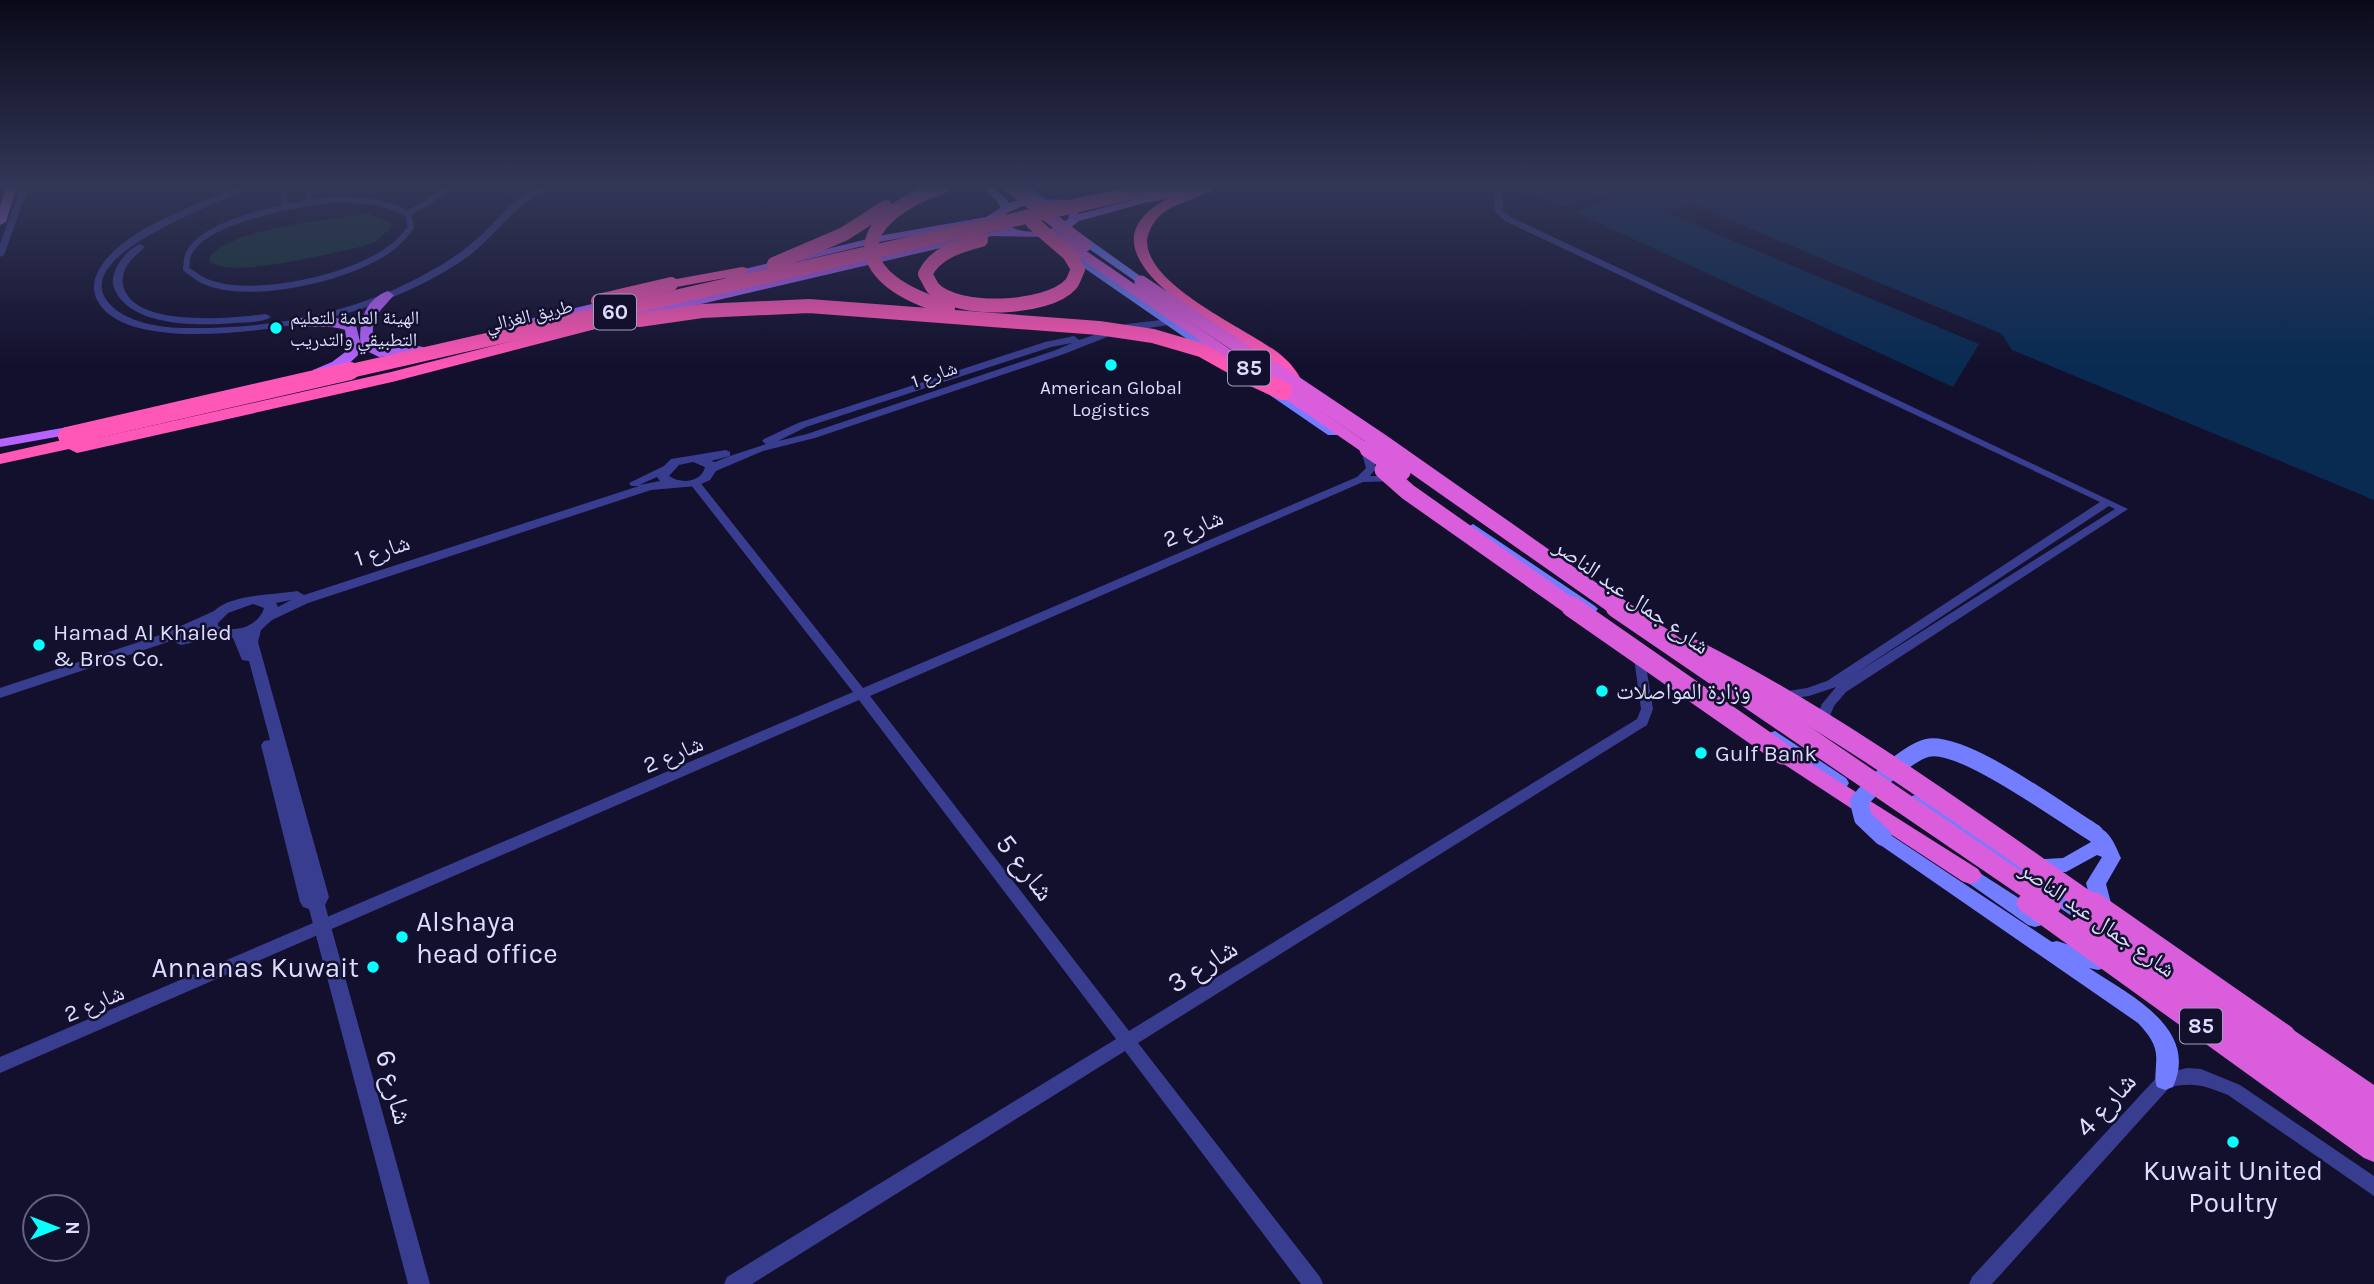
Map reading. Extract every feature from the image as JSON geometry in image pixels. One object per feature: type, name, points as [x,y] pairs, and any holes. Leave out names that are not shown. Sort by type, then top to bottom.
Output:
[{"type":"highway","points":[[682,297],[820,246]]},
{"type":"highway","points":[[873,246],[873,265],[882,277],[896,288],[939,306],[995,317],[1059,325]]},
{"type":"highway","points":[[480,341],[779,266],[874,246]]},
{"type":"highway","name":"طريق الغزالي","points":[[0,452],[682,297],[920,246]]},
{"type":"highway","name":"طريق الغزالي","points":[[0,463],[480,341],[920,246]]},
{"type":"highway","points":[[961,246],[948,251],[929,265],[925,274],[927,282],[946,298],[985,305],[1031,302],[1062,291],[1075,278],[1076,265],[1060,246]]},
{"type":"highway","name":"شارع جمال عبد الناصر","points":[[1076,246],[1557,563],[1664,650],[2374,1128]]},
{"type":"highway","name":"شارع جمال عبد الناصر","points":[[1086,246],[1290,388],[1368,452],[2028,903],[2374,1149]]},
{"type":"highway","points":[[480,341],[676,314],[753,307],[844,308],[1133,332],[1200,349],[1247,376],[1290,388],[1289,371],[1274,357],[1165,284],[1142,254],[1141,246]]},
{"type":"highway","points":[[214,402],[305,374],[671,284],[742,271]]},
{"type":"highway","points":[[0,463],[392,377],[602,323]]},
{"type":"highway","points":[[1368,452],[1375,462],[1408,492],[1517,566],[1640,657],[1783,754],[1970,875]]},
{"type":"highway","points":[[1664,650],[1700,652],[1732,668],[1912,780],[2374,1100]]},
{"type":"main road","name":"طريق الغزالي","points":[[0,443],[54,434],[418,350],[480,341],[742,271],[850,246]]},
{"type":"main road","name":"طريق الغزالي","points":[[0,463],[936,246]]},
{"type":"main road","points":[[1060,246],[1368,452],[1405,481],[1631,637],[1664,650],[1970,875],[2098,962],[2374,1159]]},
{"type":"main road","name":"شارع جمال عبد الناصر","points":[[1090,246],[1321,408],[2009,861],[2374,1115]]},
{"type":"main road","points":[[388,295],[369,314],[364,325],[368,348],[379,353],[418,350]]},
{"type":"main road","points":[[294,322],[334,321],[351,328],[355,349],[349,358],[313,374]]},
{"type":"main road","points":[[2108,930],[2096,883],[2112,858],[2109,848],[2094,833],[1979,761],[1955,750],[1935,747],[1912,755],[1859,802],[1863,818],[1882,837],[2126,1002],[2156,1028],[2169,1057],[2165,1080]]},
{"type":"main road","points":[[2009,861],[2057,866],[2075,860],[2094,848],[2109,848]]},
{"type":"main road","points":[[2075,860],[2084,871],[2100,877]]},
{"type":"main road","points":[[2026,936],[2098,962]]},
{"type":"street","points":[[130,246],[116,255],[102,272],[98,287],[102,300],[114,315],[128,322],[162,329],[206,330],[245,329],[334,313],[388,295],[432,276],[468,246]]},
{"type":"street","points":[[142,246],[129,255],[116,277],[121,296],[133,308],[174,320],[219,321],[312,310],[354,299],[457,255],[466,246]]},
{"type":"street","points":[[198,246],[187,256],[186,269],[199,279],[230,286],[274,285],[313,279],[366,263],[395,246]]},
{"type":"street","points":[[1565,246],[2123,509],[1841,690],[1828,704],[1817,734]]},
{"type":"street","points":[[419,272],[432,273],[432,276]]},
{"type":"street","points":[[102,300],[121,296]]},
{"type":"street","points":[[1139,321],[1142,303]]},
{"type":"street","points":[[206,330],[219,321]]},
{"type":"street","name":"شارع 1","points":[[216,615],[232,605],[301,594],[645,480],[684,459],[708,464],[811,436],[1060,352],[1139,321]]},
{"type":"street","name":"شارع 1","points":[[708,464],[769,441],[802,425],[1049,344],[1139,321],[1170,322]]},
{"type":"street","points":[[1049,344],[1060,352]]},
{"type":"street","points":[[802,425],[796,429],[796,433],[811,436]]},
{"type":"street","points":[[1361,480],[1371,468],[1368,452]]},
{"type":"street","points":[[695,483],[707,477],[708,464]]},
{"type":"street","points":[[665,469],[663,478],[673,484]]},
{"type":"street","name":"شارع 2","points":[[0,1065],[1361,480],[1377,478],[1405,481]]},
{"type":"street","name":"شارع 1","points":[[238,634],[303,600],[650,486],[695,483]]},
{"type":"street","name":"شارع 5","points":[[695,483],[862,695],[1313,1284]]},
{"type":"street","points":[[1764,698],[1809,692],[1832,684],[2108,502]]},
{"type":"street","points":[[261,601],[271,606],[269,616]]},
{"type":"street","points":[[216,615],[211,628],[216,633]]},
{"type":"street","points":[[0,693],[168,637],[216,615]]},
{"type":"street","name":"شارع 6","points":[[255,627],[251,642],[320,897],[316,905],[419,1284]]},
{"type":"street","points":[[0,699],[181,640],[216,633],[238,634]]},
{"type":"street","name":"شارع 6","points":[[238,634],[243,644],[309,902],[316,905]]},
{"type":"street","name":"شارع 3","points":[[734,1284],[1642,722],[1647,709],[1641,660],[1631,637]]},
{"type":"street","points":[[1641,660],[1664,650]]},
{"type":"street","name":"شارع 4","points":[[1979,1284],[2165,1080],[2187,1076],[2202,1077],[2234,1090],[2374,1187]]},
{"type":"green space","points":[[223,246],[363,246],[305,259],[238,268],[210,262],[210,256]]},
{"type":"water","points":[[1648,246],[1745,246],[1979,344],[1953,387]]},
{"type":"water","points":[[1791,246],[2374,246],[2374,500],[2012,350],[2002,334]]},
{"type":"place","name":"الهيئة العامة للتعليم التطبيقي والتدريب","points":[[276,328]]},
{"type":"place","name":"American Global Logistics","points":[[1111,365]]},
{"type":"place","name":"Hamad Al Khaled & Bros Co.","points":[[39,645]]},
{"type":"place","name":"وزارة المواصلات","points":[[1602,691]]},
{"type":"place","name":"Gulf Bank","points":[[1701,753]]},
{"type":"place","name":"Alshaya head office","points":[[402,937]]},
{"type":"place","name":"Annanas Kuwait","points":[[373,967]]},
{"type":"place","name":"Kuwait United Poultry","points":[[2233,1142]]}]
